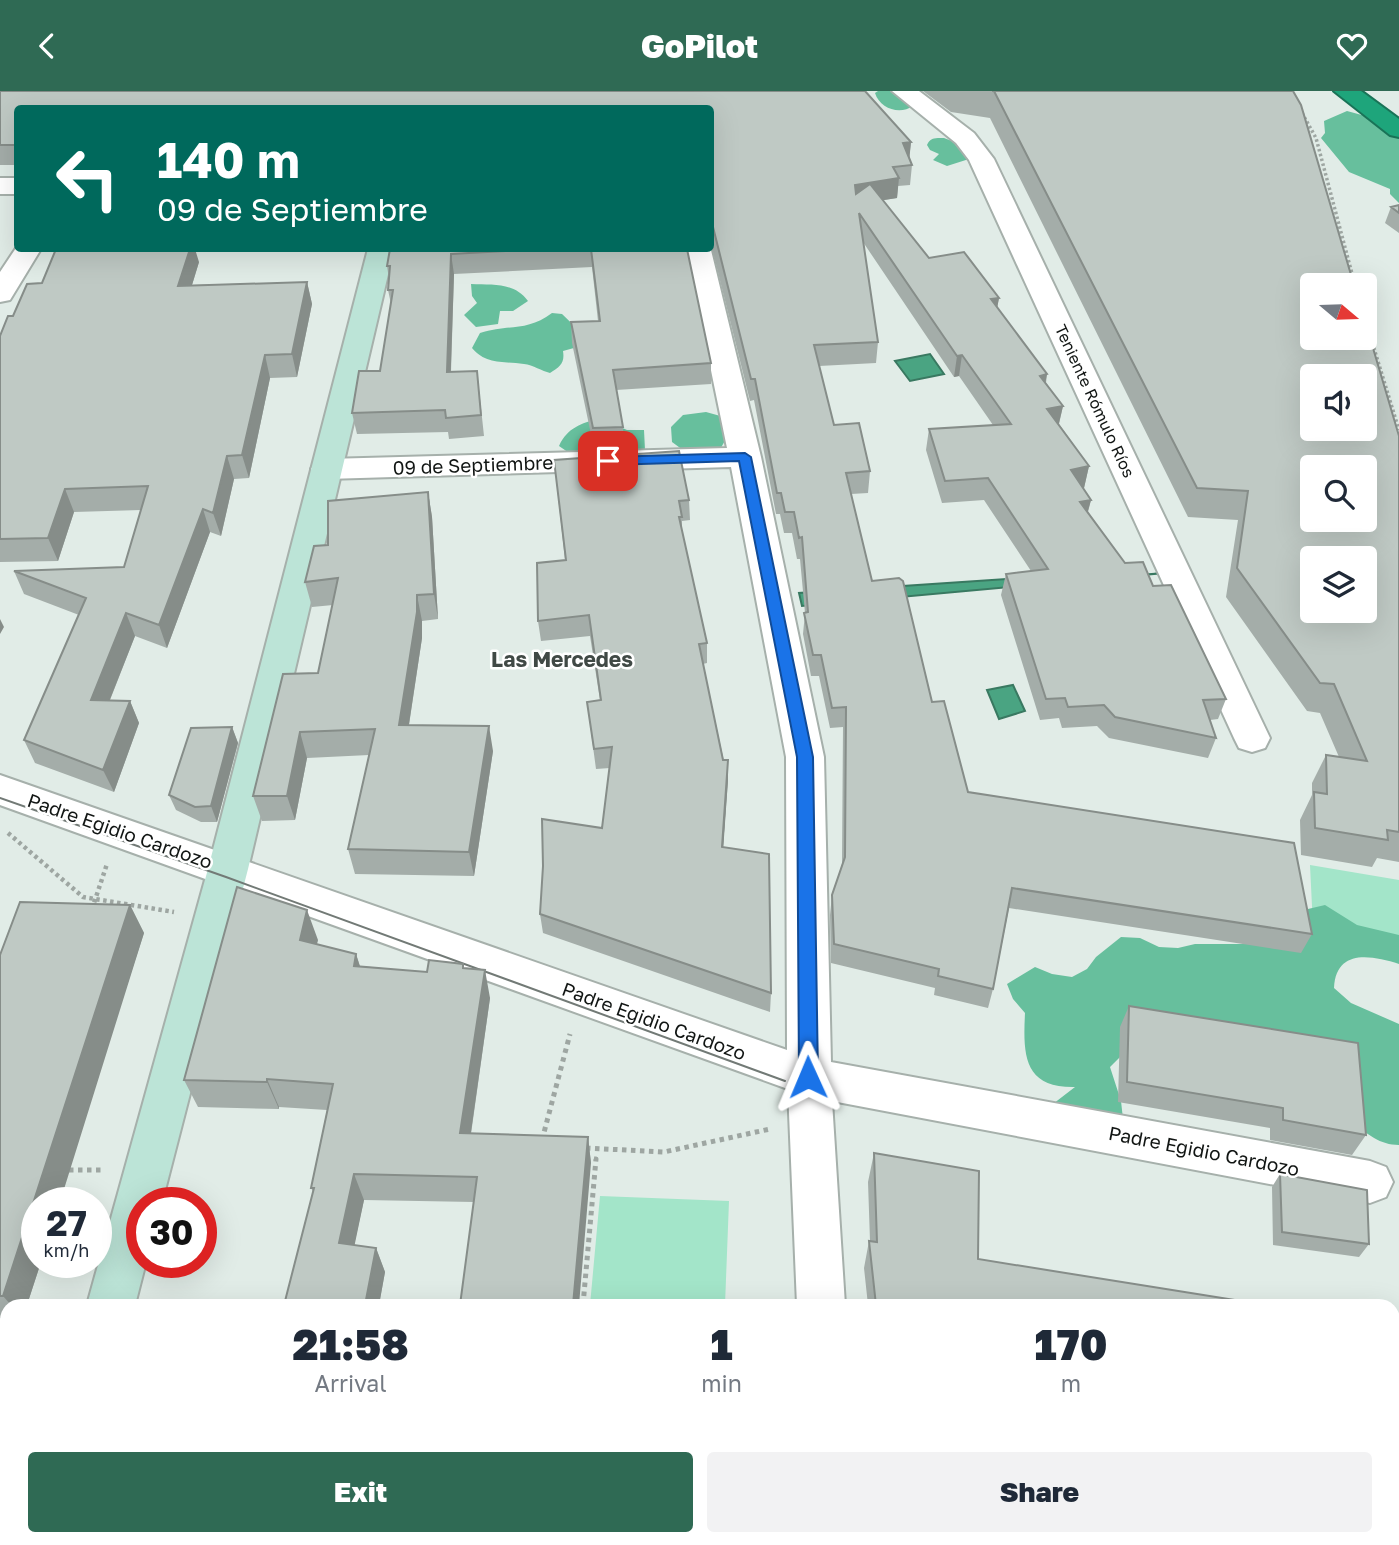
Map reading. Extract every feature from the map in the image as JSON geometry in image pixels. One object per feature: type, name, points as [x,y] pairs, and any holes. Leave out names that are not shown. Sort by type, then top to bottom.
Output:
[{"type":"highway","points":[[1338,91],[1374,111]]},
{"type":"highway","points":[[1348,91],[1399,130]]},
{"type":"street","name":"Teniente Rómulo Ríos","points":[[904,91],[965,138],[981,159],[1252,738]]},
{"type":"street","points":[[0,294],[26,252]]},
{"type":"street","points":[[113,1299],[228,869],[380,252]]},
{"type":"street","points":[[700,252],[745,457],[805,757],[808,1077],[821,1299]]},
{"type":"street","name":"09 de Septiembre","points":[[327,469],[745,457]]},
{"type":"street","name":"Padre Egidio Cardozo","points":[[0,790],[808,1077],[1370,1182]]},
{"type":"path","points":[[1297,103],[1316,138],[1352,273]]},
{"type":"path","points":[[1374,350],[1399,430]]},
{"type":"path","points":[[0,826],[83,897],[185,914]]},
{"type":"path","points":[[89,921],[108,860]]},
{"type":"path","points":[[540,1146],[572,1026]]},
{"type":"path","points":[[582,1148],[664,1152],[782,1126]]},
{"type":"path","points":[[574,1159],[596,1159],[584,1299]]},
{"type":"path","points":[[69,1170],[105,1170]]},
{"type":"shaded area","points":[[907,91],[913,106],[902,110],[886,107],[875,93]]},
{"type":"shaded area","points":[[1347,111],[1369,117],[1399,139],[1399,203],[1390,194],[1390,189],[1349,172],[1321,138],[1325,133],[1324,121]]},
{"type":"shaded area","points":[[944,138],[960,144],[969,159],[947,166],[933,160],[939,154],[930,150],[928,142]]},
{"type":"shaded area","points":[[471,284],[510,288],[528,301],[513,311],[500,311],[498,324],[476,327],[464,315],[477,303],[472,296]]},
{"type":"shaded area","points":[[552,313],[562,314],[592,343],[563,351],[561,364],[550,373],[527,365],[489,360],[472,348],[480,333],[534,323]]},
{"type":"shaded area","points":[[930,354],[944,374],[910,381],[895,361]]},
{"type":"shaded area","points":[[706,412],[724,417],[727,437],[718,453],[687,453],[672,442],[671,427],[683,415]]},
{"type":"shaded area","points":[[599,418],[627,430],[644,430],[645,450],[626,464],[581,461],[559,446],[571,430]]},
{"type":"shaded area","points":[[1165,573],[802,606],[799,593],[1082,574],[1085,579]]},
{"type":"shaded area","points":[[1013,685],[1025,711],[999,719],[987,690]]},
{"type":"shaded area","points":[[1310,865],[1399,880],[1399,941],[1313,927]]},
{"type":"shaded area","points":[[1325,905],[1357,925],[1399,935],[1399,964],[1377,958],[1356,958],[1341,967],[1336,975],[1334,988],[1351,1003],[1399,1024],[1399,1145],[1380,1141],[1353,1122],[1123,1054],[1110,1067],[1121,1101],[1123,1119],[1049,1107],[1075,1087],[1045,1082],[1030,1066],[1026,1055],[1025,1013],[1013,999],[1007,984],[1035,967],[1052,974],[1072,977],[1087,969],[1096,957],[1121,937],[1140,938],[1159,947],[1178,948],[1195,944],[1257,944],[1308,909]]},
{"type":"shaded area","points":[[600,1196],[729,1201],[725,1299],[591,1299]]},
{"type":"building","points":[[0,91],[865,91],[911,142],[903,143],[912,165],[893,167],[899,178],[855,185],[856,194],[870,184],[929,258],[964,252],[999,298],[991,299],[1047,374],[1040,376],[1063,406],[1047,409],[1089,466],[1071,470],[1091,500],[1080,502],[1125,563],[1143,562],[1153,586],[1171,585],[1226,699],[1203,700],[1216,738],[1115,717],[1104,705],[1068,707],[1065,698],[1046,699],[1006,574],[1048,569],[988,478],[945,481],[929,429],[1011,424],[962,355],[957,356],[859,213],[878,342],[814,345],[834,425],[859,423],[870,471],[846,473],[872,581],[899,578],[903,581],[932,702],[944,701],[968,792],[1294,843],[1312,934],[1012,888],[993,989],[938,976],[939,969],[834,944],[832,895],[845,857],[846,707],[832,708],[821,655],[813,655],[804,613],[808,612],[802,537],[799,538],[794,512],[785,512],[781,493],[777,493],[755,379],[751,379],[714,231],[714,105],[14,105],[14,145],[0,145]]},
{"type":"building","points":[[994,91],[1293,91],[1301,105],[1350,273],[1300,273],[1300,350],[1374,350],[1399,436],[1399,832],[1387,830],[1388,840],[1315,828],[1314,792],[1327,794],[1326,755],[1367,761],[1334,684],[1320,683],[1237,568],[1248,491],[1197,488]]},
{"type":"building","points":[[1399,205],[1399,213],[1391,207]]},
{"type":"building","points":[[55,252],[189,252],[178,286],[307,282],[292,354],[265,355],[242,455],[227,456],[213,513],[203,509],[159,625],[126,613],[91,700],[130,701],[103,770],[24,740],[86,598],[14,571],[124,567],[148,486],[65,489],[48,538],[0,539],[0,336],[8,316],[13,316],[27,284],[42,283]]},
{"type":"building","points":[[389,252],[489,252],[451,254],[447,372],[477,371],[481,415],[446,418],[445,410],[352,413],[359,371],[380,371],[393,290],[388,290],[390,266],[387,266]]},
{"type":"building","points":[[591,252],[688,252],[711,363],[613,370],[623,427],[593,428],[571,322],[600,321]]},
{"type":"building","points":[[679,451],[689,500],[679,501],[682,517],[679,517],[707,643],[699,644],[723,760],[728,760],[722,847],[769,854],[771,993],[540,914],[542,819],[602,828],[612,747],[594,749],[587,702],[601,700],[589,615],[538,621],[537,563],[566,560],[554,460]]},
{"type":"building","points":[[428,492],[434,594],[417,595],[417,612],[399,725],[489,726],[469,852],[348,849],[375,729],[300,732],[287,796],[253,796],[283,674],[318,673],[338,578],[305,582],[314,546],[328,545],[328,501]]},
{"type":"building","points":[[232,727],[211,806],[195,807],[169,795],[191,728]]},
{"type":"building","points":[[237,887],[307,910],[300,940],[356,954],[354,966],[427,972],[429,960],[485,970],[460,1133],[588,1137],[574,1299],[461,1299],[477,1177],[354,1174],[339,1243],[376,1248],[366,1299],[286,1299],[314,1188],[311,1188],[333,1084],[267,1079],[267,1082],[184,1080]]},
{"type":"building","points":[[20,902],[130,905],[38,1187],[21,1187],[21,1241],[3,1296],[0,1296],[0,955]]},
{"type":"building","points":[[1129,1006],[1358,1043],[1366,1135],[1283,1120],[1283,1108],[1127,1082]]},
{"type":"building","points":[[874,1153],[979,1171],[978,1259],[1228,1299],[875,1299],[869,1241],[877,1242]]},
{"type":"building","points":[[1280,1174],[1367,1190],[1369,1244],[1282,1232]]},
{"type":"tram line","points":[[0,798],[226,877],[785,1081]]},
{"type":"district","name":"Las Mercedes","points":[[562,660]]},
{"type":"route","points":[[608,461],[745,457],[805,757],[808,1077]]}]
